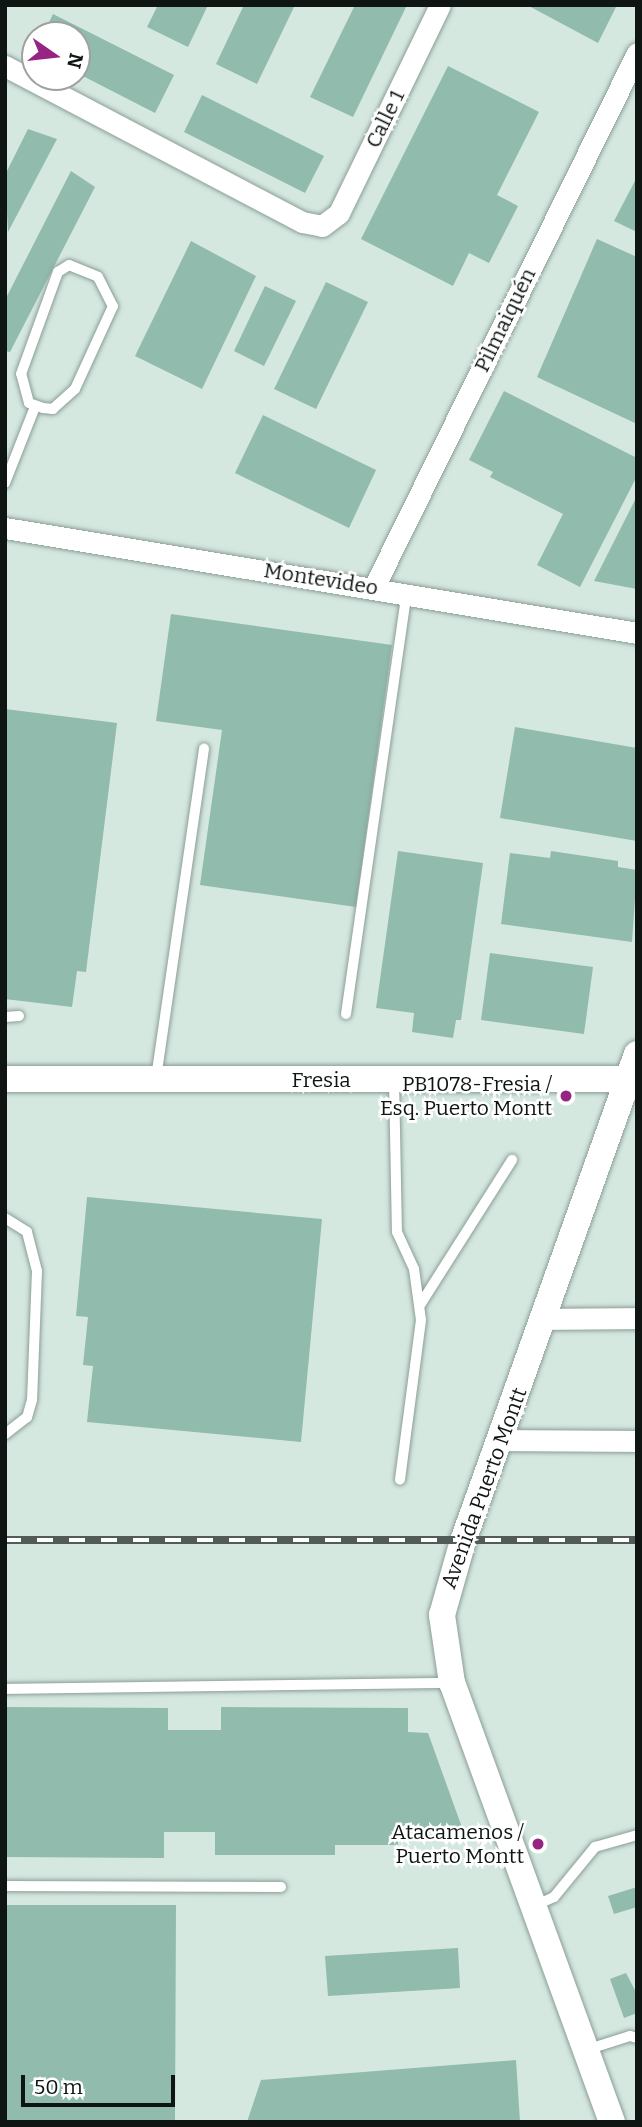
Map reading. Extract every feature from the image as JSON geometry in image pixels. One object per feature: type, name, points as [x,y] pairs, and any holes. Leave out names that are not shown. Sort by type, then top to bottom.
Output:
[{"type":"street","name":"Calle 1","points":[[5,66],[302,222],[322,226],[339,213],[440,5]]},
{"type":"street","name":"Pilmaiquén","points":[[374,587],[637,53]]},
{"type":"street","name":"Montevideo","points":[[5,528],[374,587],[637,633]]},
{"type":"street","name":"Avenida Puerto Montt","points":[[612,2122],[452,1683],[443,1638],[446,1594],[632,1079],[637,1054]]},
{"type":"street","name":"Fresia","points":[[5,1079],[632,1079]]},
{"type":"street","points":[[544,1319],[637,1318]]},
{"type":"street","points":[[502,1440],[637,1441]]},
{"type":"lane","points":[[69,265],[79,266],[107,288],[113,306],[109,319],[64,401],[53,409],[35,407],[23,388],[24,359],[58,272],[69,265]]},
{"type":"lane","points":[[5,483],[35,407]]},
{"type":"lane","points":[[346,1014],[408,593]]},
{"type":"lane","points":[[155,1080],[204,748]]},
{"type":"lane","points":[[5,1017],[19,1016]]},
{"type":"lane","points":[[394,1080],[397,1232],[414,1269],[420,1306],[400,1480]]},
{"type":"lane","points":[[420,1306],[512,1160]]},
{"type":"lane","points":[[5,1218],[27,1232],[37,1270],[32,1399],[27,1417],[5,1434]]},
{"type":"lane","points":[[5,1689],[452,1683]]},
{"type":"lane","points":[[532,1906],[554,1897],[595,1847],[637,1835]]},
{"type":"lane","points":[[5,1886],[281,1886]]},
{"type":"lane","points":[[584,2051],[630,2036],[637,2038]]},
{"type":"building","points":[[158,5],[208,5],[188,47],[147,27]]},
{"type":"building","points":[[244,5],[295,5],[257,84],[216,64]]},
{"type":"building","points":[[355,5],[407,5],[353,117],[310,97]]},
{"type":"building","points":[[527,5],[617,5],[598,43]]},
{"type":"building","points":[[53,14],[67,21],[50,21]]},
{"type":"building","points":[[91,33],[174,75],[155,113],[91,80]]},
{"type":"building","points":[[448,66],[539,112],[497,195],[518,206],[489,263],[469,253],[453,286],[361,239]]},
{"type":"building","points":[[202,95],[324,156],[305,193],[184,132]]},
{"type":"building","points":[[28,129],[57,139],[8,232],[5,175]]},
{"type":"building","points":[[71,171],[95,187],[10,352],[5,351],[5,300]]},
{"type":"building","points":[[637,177],[637,232],[614,221]]},
{"type":"building","points":[[597,239],[637,257],[637,424],[537,377]]},
{"type":"building","points":[[191,241],[256,276],[202,389],[135,356]]},
{"type":"building","points":[[326,282],[368,302],[316,409],[274,389]]},
{"type":"building","points":[[265,286],[296,301],[264,366],[234,351]]},
{"type":"building","points":[[504,391],[637,458],[637,476],[580,587],[537,565],[563,514],[490,477],[493,472],[469,460]]},
{"type":"building","points":[[263,415],[376,470],[349,528],[235,473]]},
{"type":"building","points":[[637,496],[637,589],[594,581]]},
{"type":"building","points":[[171,614],[392,645],[356,907],[200,885],[222,730],[156,721]]},
{"type":"building","points":[[5,709],[117,723],[86,972],[77,971],[72,1007],[5,999]]},
{"type":"building","points":[[515,727],[637,748],[637,841],[500,818]]},
{"type":"building","points":[[398,851],[483,863],[461,1020],[456,1020],[453,1038],[412,1032],[414,1013],[376,1008]]},
{"type":"building","points":[[551,851],[618,861],[618,867],[637,870],[632,942],[501,924],[510,853],[550,858]]},
{"type":"building","points":[[490,953],[593,967],[584,1034],[481,1020]]},
{"type":"building","points":[[87,1197],[322,1219],[301,1442],[87,1422],[93,1366],[83,1365],[88,1317],[76,1316]]},
{"type":"building","points":[[5,1707],[168,1708],[168,1730],[221,1730],[221,1707],[408,1708],[408,1732],[428,1733],[464,1833],[398,1833],[398,1845],[335,1845],[335,1855],[215,1855],[215,1832],[164,1832],[164,1858],[5,1857]]},
{"type":"building","points":[[637,1887],[637,1907],[614,1914],[608,1896]]},
{"type":"building","points":[[5,1905],[176,1905],[175,2122],[5,2122]]},
{"type":"building","points":[[458,1948],[460,1988],[328,1996],[325,1956]]},
{"type":"building","points":[[626,1973],[637,1994],[637,2013],[624,2018],[610,1979]]},
{"type":"building","points":[[516,2060],[520,2122],[247,2122],[261,2080]]},
{"type":"railway","points":[[5,1540],[637,1540]]},
{"type":"place","name":"PB1078-Fresia / Esq. Puerto Montt","points":[[566,1096]]},
{"type":"place","name":"Atacamenos / Puerto Montt","points":[[538,1844]]}]
